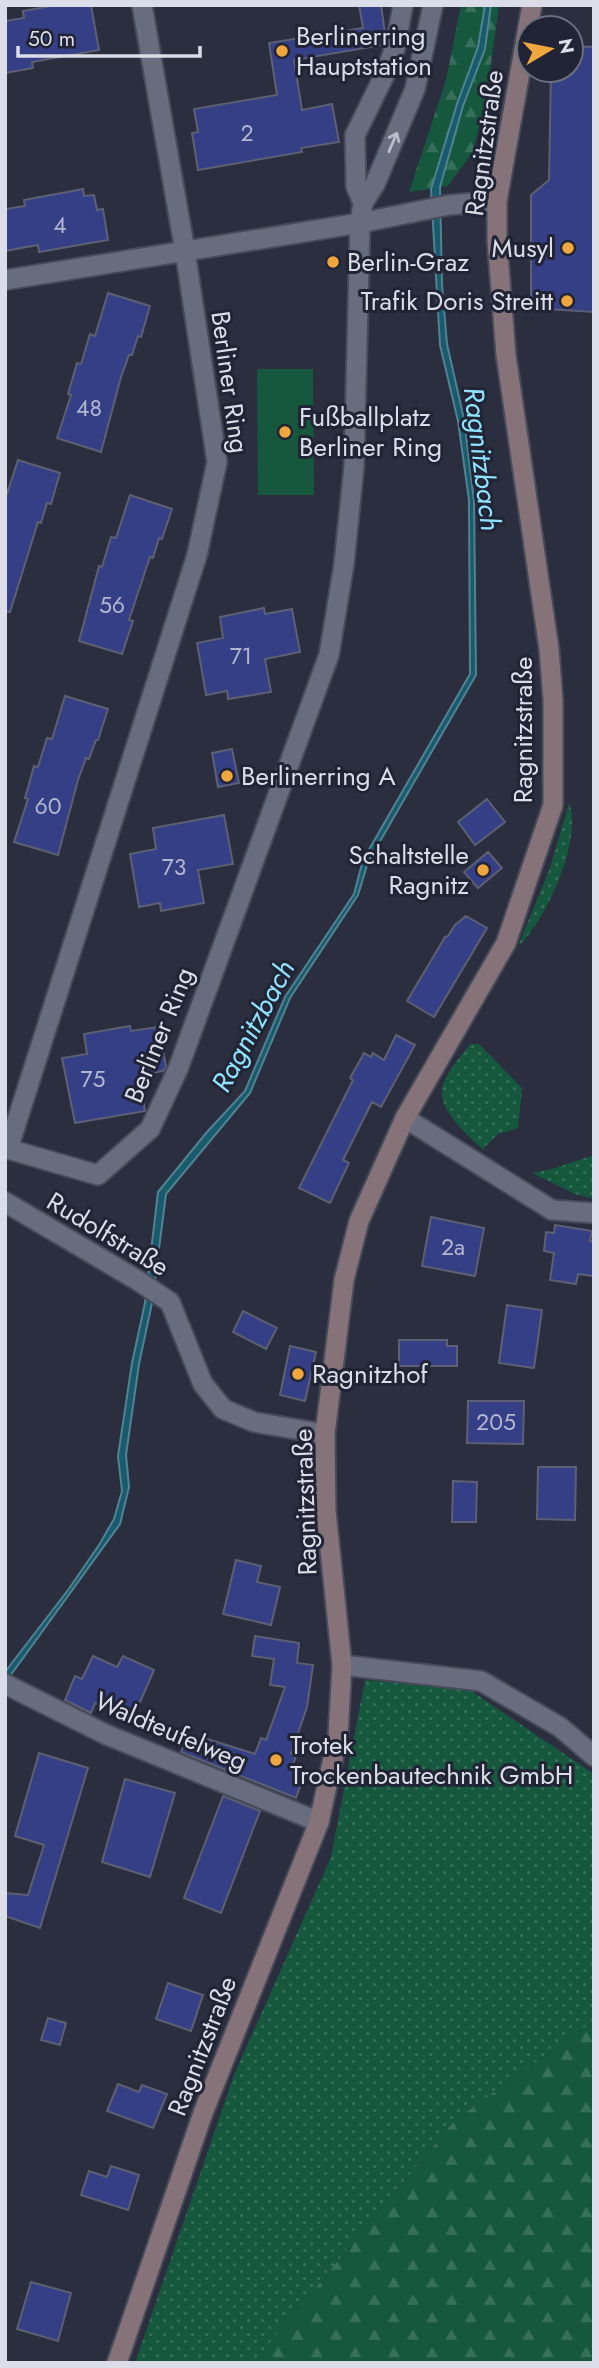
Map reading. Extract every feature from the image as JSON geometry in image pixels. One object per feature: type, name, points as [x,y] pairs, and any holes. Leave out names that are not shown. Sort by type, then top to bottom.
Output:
[{"type":"main road","name":"Ragnitzstraße","points":[[117,2363],[203,2113],[319,1822],[338,1736],[342,1665],[326,1511],[325,1434],[344,1280],[359,1221],[405,1118],[506,943],[553,805],[553,700],[549,649],[501,316],[497,201],[532,5]]},
{"type":"street","name":"Berliner Ring","points":[[142,5],[186,251],[217,462],[197,555],[8,1149],[98,1175],[150,1129],[178,1069],[329,655],[344,564],[354,466],[360,223],[363,203],[375,184],[415,89],[433,5]]},
{"type":"street","name":"Berliner Ring","points":[[363,203],[356,186],[355,135],[385,75],[403,5]]},
{"type":"street","points":[[5,280],[360,223],[449,205],[497,201]]},
{"type":"street","points":[[405,1118],[552,1210],[594,1213]]},
{"type":"street","name":"Rudolfstraße","points":[[5,1202],[170,1302],[203,1384],[223,1409],[254,1422],[325,1434]]},
{"type":"street","points":[[342,1665],[481,1681],[560,1727],[594,1756]]},
{"type":"street","name":"Waldteufelweg","points":[[6,1685],[105,1734],[319,1822]]},
{"type":"green space","points":[[461,5],[485,5],[478,47],[431,189],[409,192],[446,80]]},
{"type":"green space","points":[[491,5],[499,5],[487,93],[473,152],[448,186],[440,187],[463,106],[485,49]]},
{"type":"green space","name":"Fußballplatz Berliner Ring","points":[[257,369],[313,369],[314,495],[258,495]]},
{"type":"green space","points":[[569,803],[571,836],[560,877],[541,916],[519,944],[550,868]]},
{"type":"green space","points":[[470,1044],[479,1044],[522,1088],[518,1128],[498,1134],[483,1149],[450,1115],[445,1107],[442,1091],[453,1066]]},
{"type":"green space","points":[[594,1155],[594,1199],[575,1194],[532,1173],[552,1169]]},
{"type":"green space","points":[[365,1680],[470,1690],[594,1774],[594,2021],[455,2120],[268,2345],[268,2363],[135,2363],[234,2075],[331,1857]]},
{"type":"green space","points":[[594,2021],[594,2363],[268,2363],[268,2345],[455,2120]]},
{"type":"water","name":"Ragnitzbach","points":[[485,5],[491,5],[485,49],[463,106],[440,187],[442,285],[447,344],[464,419],[474,501],[476,675],[368,862],[358,895],[290,998],[250,1093],[166,1194],[152,1303],[139,1364],[126,1455],[129,1487],[120,1524],[5,1683],[5,1672],[68,1590],[114,1519],[122,1491],[118,1456],[132,1363],[145,1303],[158,1192],[245,1091],[285,997],[354,894],[363,860],[470,674],[469,500],[458,421],[440,345],[431,189],[478,47]]},
{"type":"building","points":[[57,5],[91,5],[99,50],[32,62],[33,68],[5,73],[5,21],[24,18],[23,11]]},
{"type":"building","points":[[359,5],[381,5],[385,33],[383,45],[294,60],[302,110],[332,104],[339,142],[301,148],[302,152],[198,170],[192,133],[198,132],[194,109],[277,95],[269,43],[363,28]]},
{"type":"building","points":[[585,47],[594,47],[594,312],[531,308],[531,195],[549,180],[551,84],[585,84]]},
{"type":"building","points":[[83,189],[84,196],[94,195],[97,210],[103,209],[108,240],[39,252],[38,245],[5,251],[5,209],[25,206],[24,200]]},
{"type":"building","points":[[108,293],[150,306],[141,337],[138,336],[121,377],[101,452],[57,438],[71,395],[68,394],[77,363],[81,364],[90,334],[95,336]]},
{"type":"building","points":[[18,460],[60,473],[51,504],[47,503],[41,523],[38,522],[10,612],[5,611],[5,500]]},
{"type":"building","points":[[130,495],[172,509],[162,539],[159,538],[153,558],[150,557],[129,620],[133,621],[122,654],[79,641],[99,566],[102,567],[111,537],[116,538]]},
{"type":"building","points":[[264,608],[265,614],[292,609],[300,652],[265,659],[271,692],[228,699],[227,691],[206,695],[197,643],[223,638],[220,617]]},
{"type":"building","points":[[65,696],[108,709],[98,740],[89,759],[86,758],[78,780],[58,855],[14,842],[28,799],[25,798],[34,766],[38,767],[47,738],[52,739]]},
{"type":"building","points":[[232,749],[239,783],[218,787],[212,753]]},
{"type":"building","points":[[487,799],[505,822],[475,845],[458,822]]},
{"type":"building","points":[[224,815],[233,864],[198,870],[204,903],[161,911],[160,903],[139,907],[130,854],[156,849],[153,828]]},
{"type":"building","name":"Schaltstelle Ragnitz","points":[[488,852],[502,868],[478,888],[464,872]]},
{"type":"building","points":[[466,916],[487,928],[434,1017],[407,1001],[445,937]]},
{"type":"building","points":[[130,1026],[131,1031],[159,1027],[166,1067],[163,1071],[139,1075],[145,1111],[75,1123],[62,1058],[87,1054],[84,1034]]},
{"type":"building","points":[[396,1035],[415,1045],[381,1107],[372,1102],[343,1160],[349,1163],[330,1203],[299,1188],[364,1053],[371,1057],[373,1053],[384,1060]]},
{"type":"building","points":[[431,1217],[484,1228],[475,1276],[422,1266]]},
{"type":"building","points":[[555,1225],[592,1231],[590,1241],[594,1242],[594,1276],[578,1274],[576,1284],[550,1280],[554,1253],[544,1251],[546,1232],[554,1233]]},
{"type":"building","points":[[507,1305],[542,1310],[534,1368],[499,1363]]},
{"type":"building","points":[[243,1311],[277,1328],[266,1349],[233,1332]]},
{"type":"building","points":[[399,1340],[447,1340],[447,1346],[457,1346],[457,1366],[399,1366]]},
{"type":"building","name":"Ragnitzhof","points":[[290,1346],[316,1352],[305,1401],[280,1395]]},
{"type":"building","points":[[468,1401],[524,1401],[523,1444],[467,1443]]},
{"type":"building","points":[[538,1467],[576,1467],[575,1520],[537,1519]]},
{"type":"building","points":[[453,1481],[477,1482],[476,1522],[452,1522]]},
{"type":"building","points":[[236,1560],[261,1566],[257,1582],[280,1587],[271,1625],[223,1614]]},
{"type":"building","points":[[255,1636],[299,1643],[297,1663],[313,1665],[307,1707],[291,1754],[296,1756],[292,1767],[305,1771],[296,1798],[181,1752],[187,1738],[198,1741],[201,1737],[255,1754],[261,1738],[266,1740],[285,1687],[270,1685],[274,1659],[252,1656]]},
{"type":"building","points":[[93,1656],[117,1667],[123,1656],[154,1670],[134,1716],[120,1709],[118,1713],[95,1703],[91,1713],[65,1700],[75,1676],[82,1679]]},
{"type":"building","points":[[39,1753],[88,1768],[40,1928],[5,1916],[5,1893],[28,1895],[44,1845],[15,1836]]},
{"type":"building","points":[[125,1779],[175,1793],[150,1877],[102,1862]]},
{"type":"building","points":[[223,1796],[260,1811],[221,1913],[184,1898]]},
{"type":"building","points":[[168,1983],[203,1995],[191,2031],[156,2019]]},
{"type":"building","points":[[48,2018],[66,2023],[60,2045],[41,2040]]},
{"type":"building","points":[[118,2084],[139,2092],[142,2085],[167,2094],[153,2128],[107,2111]]},
{"type":"building","points":[[111,2166],[139,2175],[128,2210],[81,2195],[89,2171],[107,2177]]},
{"type":"building","points":[[31,2282],[71,2293],[58,2341],[17,2329]]},
{"type":"place","name":"Berlinerring Hauptstation","points":[[282,51]]},
{"type":"place","name":"Musyl","points":[[568,248]]},
{"type":"place","name":"Berlin-Graz","points":[[333,262]]},
{"type":"place","name":"Trafik Doris Streitt","points":[[567,301]]},
{"type":"place","name":"Fußballplatz Berliner Ring","points":[[285,432]]},
{"type":"place","name":"Berlinerring A","points":[[227,776]]},
{"type":"place","name":"Schaltstelle Ragnitz","points":[[483,870]]},
{"type":"place","name":"Ragnitzhof","points":[[298,1374]]},
{"type":"place","name":"Trotek Trockenbautechnik GmbH","points":[[276,1760]]}]
